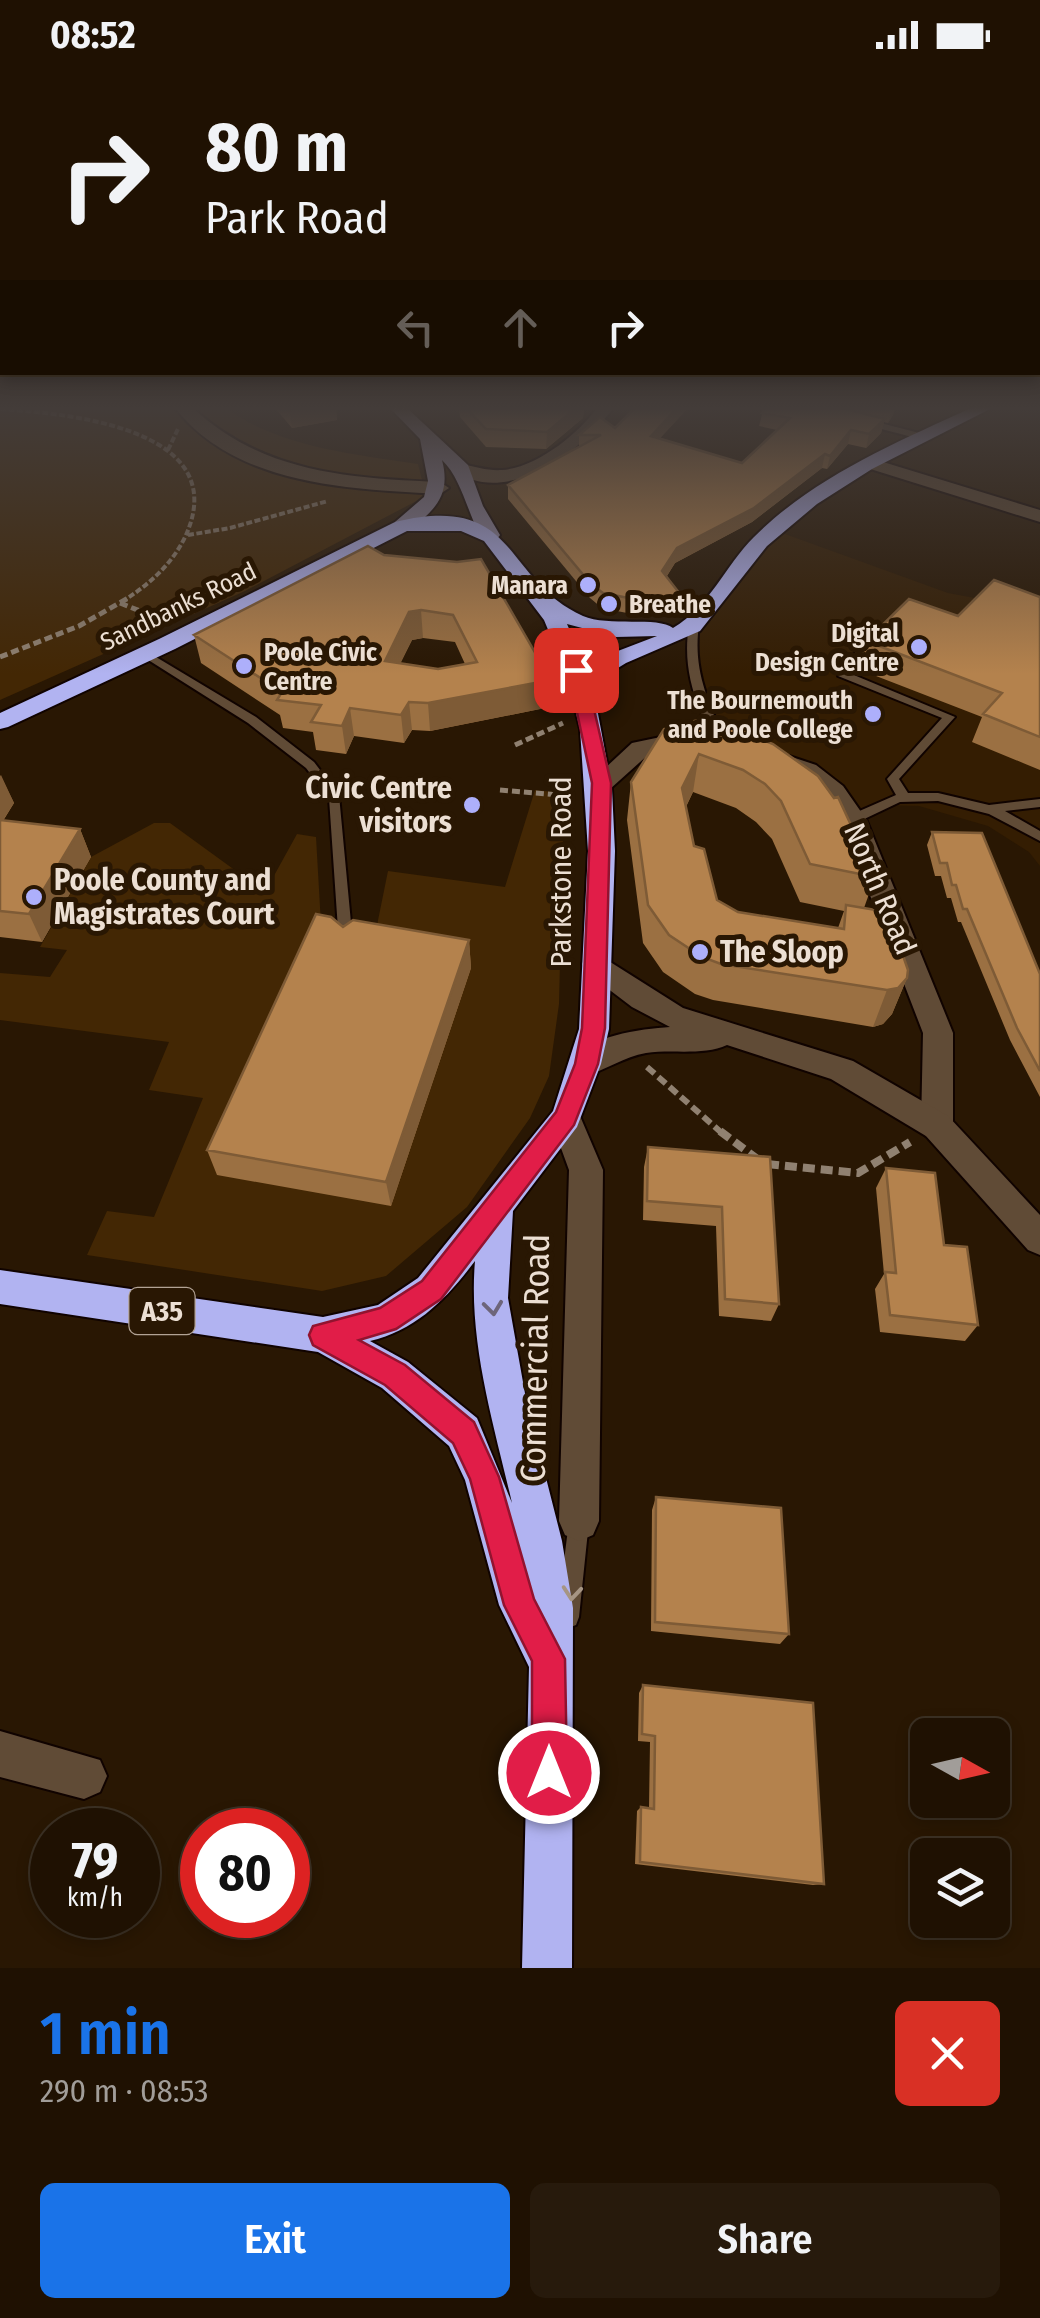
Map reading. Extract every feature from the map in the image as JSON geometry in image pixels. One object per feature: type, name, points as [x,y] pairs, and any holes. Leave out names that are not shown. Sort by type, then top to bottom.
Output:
[{"type":"highway","points":[[585,702],[592,673],[694,625],[760,543],[823,497]]},
{"type":"highway","name":"Sandbanks Road","points":[[0,722],[402,526],[436,524],[490,535]]},
{"type":"highway","name":"Parkstone Road","points":[[490,535],[545,600],[570,649],[585,702],[601,789],[594,1028],[586,1064],[566,1118],[496,1211]]},
{"type":"highway","name":"A35","points":[[545,600],[561,614],[604,630],[636,632],[694,625]]},
{"type":"highway","name":"A35","points":[[0,1287],[323,1335],[386,1320],[432,1290],[496,1211]]},
{"type":"highway","name":"Commercial Road","points":[[496,1211],[490,1298],[507,1399],[552,1608],[548,1659],[547,1968]]},
{"type":"highway","name":"Commercial Road","points":[[323,1335],[395,1375],[464,1432],[484,1477],[520,1605],[548,1659]]},
{"type":"main road","points":[[402,526],[436,497]]},
{"type":"main road","name":"Parkstone Road","points":[[471,497],[490,535]]},
{"type":"street","points":[[979,497],[1040,516]]},
{"type":"street","points":[[601,789],[641,748],[725,738]]},
{"type":"street","name":"North Road","points":[[770,756],[807,771],[834,792],[853,820],[938,1033],[937,1126]]},
{"type":"street","points":[[596,964],[642,999],[673,1016],[842,1070],[937,1126],[1040,1240]]},
{"type":"street","points":[[586,1064],[610,1047],[738,1038]]},
{"type":"street","name":"Commercial Road","points":[[566,1118],[586,1170],[579,1522]]},
{"type":"street","points":[[0,1754],[84,1776]]},
{"type":"lane","points":[[694,625],[688,654],[698,693],[725,738]]},
{"type":"lane","points":[[882,629],[842,674],[950,717],[893,779],[904,797]]},
{"type":"lane","points":[[146,654],[252,720],[310,765],[335,798],[346,946]]},
{"type":"lane","points":[[853,820],[904,797],[934,797],[985,810],[1040,836]]},
{"type":"lane","points":[[985,810],[1040,803]]},
{"type":"lane","name":"Commercial Road","points":[[548,1659],[571,1611],[579,1522]]},
{"type":"path","points":[[0,657],[58,636],[120,603],[163,569],[188,535],[196,510],[195,497]]},
{"type":"path","points":[[188,535],[342,497]]},
{"type":"path","points":[[120,603],[169,623]]},
{"type":"path","points":[[515,745],[585,702]]},
{"type":"path","points":[[500,790],[557,792],[557,796],[601,789]]},
{"type":"path","points":[[623,1045],[742,1151],[767,1164],[858,1174],[937,1126]]},
{"type":"shaded area","points":[[0,497],[425,497],[245,591],[0,700]]},
{"type":"shaded area","name":"The Bournemouth and Poole College","points":[[774,530],[948,593],[1040,610],[1040,866],[1029,852],[988,826],[919,806],[881,805],[853,819],[716,734],[698,693],[694,625]]},
{"type":"shaded area","points":[[535,790],[564,793],[559,1004],[549,1076],[530,1118],[467,1207],[386,1276],[322,1291],[87,1255],[107,1211],[154,1217],[203,1098],[149,1090],[169,1042],[0,1020],[0,973],[50,977],[67,950],[40,947],[91,857],[154,823],[170,823],[265,892],[297,834],[316,837],[322,942],[372,950],[388,871],[505,887]]},
{"type":"building","points":[[518,497],[769,497],[677,548],[662,571],[684,599],[644,601],[603,593],[591,584]]},
{"type":"building","points":[[368,546],[384,555],[457,562],[481,559],[551,680],[428,703],[409,702],[401,715],[350,708],[342,726],[311,722],[321,705],[277,700],[282,692],[194,635]],"holes":[[[409,612],[453,615],[477,662],[438,669],[385,661]]]},
{"type":"building","points":[[994,580],[1040,597],[1040,737],[983,714],[1002,693],[866,641],[909,599],[958,616]]},
{"type":"building","points":[[698,720],[728,726],[773,744],[818,776],[834,798],[838,797],[875,877],[810,864],[781,801],[765,784],[743,770],[699,754],[682,788],[694,846],[704,849],[717,900],[738,912],[844,929],[846,905],[888,912],[908,970],[907,978],[898,988],[887,990],[721,964],[702,957],[669,935],[648,905],[631,782],[664,729]]},
{"type":"building","points":[[0,820],[80,829],[29,914],[0,911]]},
{"type":"building","points":[[932,832],[982,833],[1040,974],[1040,1071],[1017,1028],[967,909],[963,909],[956,885],[952,885],[947,863],[940,863]]},
{"type":"building","points":[[316,914],[331,917],[343,927],[353,920],[469,940],[386,1182],[207,1150]]},
{"type":"building","points":[[648,1147],[770,1157],[779,1304],[725,1299],[722,1207],[647,1201]]},
{"type":"building","points":[[886,1168],[935,1173],[944,1245],[967,1247],[978,1325],[890,1315],[885,1272],[896,1273]]},
{"type":"building","points":[[656,1497],[781,1508],[789,1634],[655,1622]]},
{"type":"building","points":[[643,1685],[813,1703],[824,1884],[640,1862],[641,1807],[654,1809],[655,1736],[642,1734]]},
{"type":"place","name":"Manara","points":[[588,585]]},
{"type":"place","name":"Breathe","points":[[609,604]]},
{"type":"place","name":"Digital Design Centre","points":[[919,647]]},
{"type":"place","name":"Poole Civic Centre","points":[[244,666]]},
{"type":"place","name":"The Bournemouth and Poole College","points":[[873,714]]},
{"type":"place","name":"Civic Centre visitors","points":[[472,805]]},
{"type":"place","name":"Poole County and Magistrates Court","points":[[34,897]]},
{"type":"place","name":"The Sloop","points":[[700,952]]},
{"type":"route","points":[[549,1773],[548,1659],[520,1605],[484,1477],[464,1432],[395,1375],[323,1335],[386,1320],[432,1290],[566,1118],[586,1064],[594,1028],[602,783],[576,670]]}]
